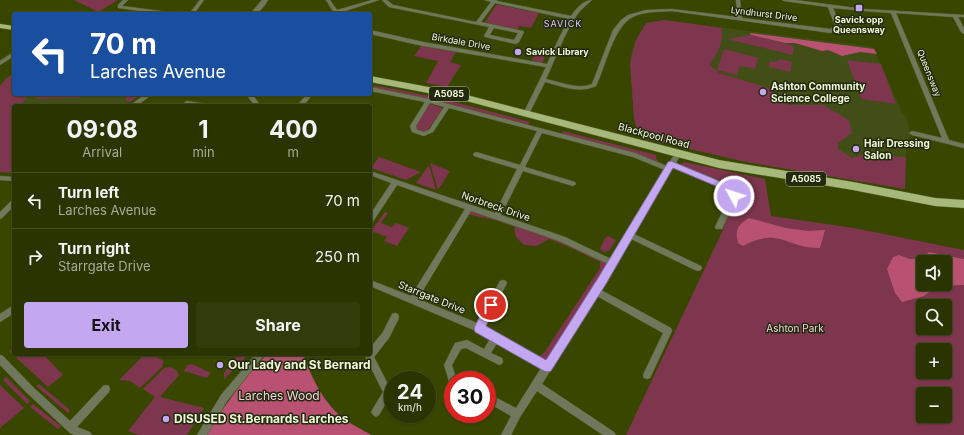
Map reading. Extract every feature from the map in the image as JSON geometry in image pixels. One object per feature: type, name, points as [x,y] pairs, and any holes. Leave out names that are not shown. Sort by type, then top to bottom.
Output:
[{"type":"highway","points":[[0,26],[12,28]]},
{"type":"highway","name":"Blackpool Road","points":[[372,78],[428,89],[678,154],[746,169],[852,186],[935,202],[964,211]]},
{"type":"highway","name":"Blackpool Road","points":[[935,202],[964,204]]},
{"type":"street","points":[[126,0],[119,6],[120,7],[160,12]]},
{"type":"street","points":[[193,12],[202,0]]},
{"type":"street","points":[[255,12],[265,0]]},
{"type":"street","points":[[328,0],[336,12]]},
{"type":"street","points":[[340,12],[376,0]]},
{"type":"street","points":[[384,0],[391,6],[478,23],[521,32],[516,42],[487,36],[492,26]]},
{"type":"street","points":[[486,0],[573,18]]},
{"type":"street","points":[[526,114],[550,66],[561,38],[578,10],[590,0]]},
{"type":"street","points":[[738,0],[740,19]]},
{"type":"street","points":[[784,0],[830,6],[964,16]]},
{"type":"street","points":[[478,23],[494,1]]},
{"type":"street","name":"Lyndhurst Drive","points":[[543,80],[581,88],[590,88],[594,85],[619,25],[635,14],[649,11],[672,10],[831,31],[838,27],[830,6]]},
{"type":"street","name":"Queensway","points":[[894,11],[947,142]]},
{"type":"street","points":[[955,16],[964,32]]},
{"type":"street","name":"Birkdale Drive","points":[[372,32],[423,44],[550,66]]},
{"type":"street","points":[[0,63],[12,55]]},
{"type":"street","points":[[372,89],[429,101],[635,155],[726,187],[734,193],[734,196],[719,227]]},
{"type":"street","points":[[135,104],[147,96]]},
{"type":"street","points":[[302,104],[308,96]]},
{"type":"street","points":[[429,101],[413,126],[414,131],[424,134],[431,131],[448,106]]},
{"type":"street","points":[[187,103],[194,104]]},
{"type":"street","points":[[497,216],[540,131]]},
{"type":"street","points":[[912,133],[964,146]]},
{"type":"street","points":[[476,154],[573,184]]},
{"type":"street","points":[[506,435],[517,414],[596,291],[669,166],[678,154]]},
{"type":"street","name":"Norbreck Drive","points":[[372,174],[562,239],[613,263]]},
{"type":"street","points":[[0,178],[12,179]]},
{"type":"street","points":[[372,218],[395,182]]},
{"type":"street","points":[[3,213],[12,204]]},
{"type":"street","points":[[412,301],[470,207]]},
{"type":"street","points":[[629,235],[698,268]]},
{"type":"street","points":[[479,328],[503,283]]},
{"type":"street","name":"Starrgate Drive","points":[[372,285],[479,328],[548,367]]},
{"type":"street","points":[[596,291],[668,331],[647,375]]},
{"type":"street","points":[[0,318],[12,310]]},
{"type":"street","points":[[372,349],[386,335],[395,317]]},
{"type":"street","points":[[486,354],[495,338]]},
{"type":"street","points":[[450,371],[448,365],[458,346],[466,344],[499,361]]},
{"type":"street","points":[[202,435],[224,398],[259,356]]},
{"type":"street","points":[[367,356],[388,392],[376,412]]},
{"type":"street","points":[[2,364],[70,431],[87,435]]},
{"type":"street","points":[[536,385],[611,435]]},
{"type":"street","points":[[70,431],[106,389]]},
{"type":"street","points":[[496,402],[517,414]]},
{"type":"shaded area","name":"Ashton Community Science College","points":[[664,20],[873,47],[902,112],[907,118],[910,136],[906,146],[905,189],[746,162],[642,138],[638,134],[634,118],[630,63],[632,50],[646,23]]},
{"type":"shaded area","points":[[12,74],[12,96],[138,96],[127,104],[12,104],[12,173],[0,172],[0,86],[5,79]]},
{"type":"green space","points":[[74,0],[118,0],[98,12]]},
{"type":"green space","points":[[496,5],[539,13],[531,28],[519,26],[517,30],[485,22]]},
{"type":"green space","name":"Ashton Community Science College","points":[[664,20],[722,28],[722,40],[710,65],[719,73],[769,88],[781,101],[790,105],[823,105],[849,120],[852,133],[838,143],[838,149],[852,158],[875,151],[896,157],[906,157],[905,189],[746,162],[642,138],[638,134],[634,118],[630,63],[636,40],[646,23]]},
{"type":"green space","points":[[750,33],[874,49],[877,54],[860,52],[842,56],[828,50],[822,51],[795,43],[785,43],[751,35]]},
{"type":"green space","points":[[751,35],[794,46],[793,55],[727,39]]},
{"type":"green space","points":[[421,46],[456,52],[450,62],[461,65],[447,87],[426,83],[438,61],[414,56]]},
{"type":"green space","points":[[538,48],[547,51],[543,62],[540,63],[532,60]]},
{"type":"green space","points":[[724,49],[758,58],[755,69],[740,66],[737,75],[717,70]]},
{"type":"green space","points":[[781,59],[792,62],[790,72],[769,67],[770,61],[775,62]]},
{"type":"green space","points":[[847,60],[881,64],[896,104],[861,99]]},
{"type":"green space","points":[[12,74],[12,96],[28,96],[22,104],[12,104],[12,173],[0,172],[0,86]]},
{"type":"green space","points":[[372,85],[471,106],[530,122],[528,125],[372,88]]},
{"type":"green space","points":[[37,96],[82,96],[80,98],[35,99]]},
{"type":"green space","points":[[91,96],[126,96],[90,97]]},
{"type":"green space","points":[[126,96],[138,96],[130,102],[126,100]]},
{"type":"green space","points":[[430,104],[443,108],[427,131],[424,132],[415,130],[414,128]]},
{"type":"green space","points":[[563,131],[656,155],[658,163],[562,134]]},
{"type":"green space","points":[[379,157],[421,172],[406,180],[372,168]]},
{"type":"green space","name":"Ashton Park","points":[[684,162],[765,179],[771,216],[854,228],[964,250],[964,259],[952,257],[952,255],[929,252],[926,255],[916,255],[916,258],[910,259],[899,255],[916,283],[916,291],[921,291],[924,296],[931,291],[952,291],[952,285],[964,285],[964,435],[626,435],[722,232],[738,187],[680,165]]},
{"type":"green space","points":[[430,163],[450,171],[438,190]]},
{"type":"green space","points":[[429,165],[436,190],[416,183]]},
{"type":"green space","points":[[470,207],[562,239],[613,263],[547,367],[534,360],[544,353],[600,268],[600,262],[549,239],[537,246],[524,245],[515,235],[515,227],[495,220],[466,214]]},
{"type":"green space","points":[[385,212],[388,213],[381,223],[392,227],[396,223],[409,228],[397,246],[384,241],[387,237],[374,232],[372,234],[372,229]]},
{"type":"green space","points":[[749,218],[786,228],[808,231],[825,230],[820,248],[799,245],[774,238],[755,240],[743,246],[738,243],[737,231],[739,226]]},
{"type":"green space","points":[[608,236],[616,240],[609,251],[604,252],[600,249],[605,238]]},
{"type":"green space","points":[[929,252],[944,255],[926,255]]},
{"type":"green space","points":[[899,255],[910,259],[916,258],[916,291],[931,291],[924,296],[902,302],[895,293],[887,269],[893,257]]},
{"type":"green space","points":[[952,257],[964,259],[964,285],[952,285]]},
{"type":"green space","points":[[14,356],[45,356],[63,375],[48,387]]},
{"type":"green space","points":[[143,356],[157,356],[156,357],[164,361],[162,367],[140,388],[130,381],[119,380]]},
{"type":"green space","points":[[237,356],[247,356],[224,379],[224,373]]},
{"type":"green space","name":"Larches Wood","points":[[265,356],[304,356],[316,384],[335,411],[352,424],[371,435],[206,435],[234,393]]},
{"type":"green space","points":[[192,364],[211,373],[207,378],[184,371],[187,365]]},
{"type":"green space","name":"DISUSED St.Bernards Larches","points":[[170,367],[176,370],[179,375],[160,397],[204,408],[187,435],[139,435],[128,431],[155,397],[143,389],[164,368]]},
{"type":"green space","points":[[6,377],[30,401],[27,404],[3,380]]},
{"type":"green space","points":[[39,384],[70,410],[68,413],[36,386]]},
{"type":"green space","points":[[0,385],[24,408],[0,428]]},
{"type":"green space","points":[[33,404],[61,426],[58,429],[30,407]]},
{"type":"place","name":"Savick opp Queensway","points":[[859,8]]},
{"type":"place","name":"Savick Library","points":[[518,52]]},
{"type":"place","name":"Ashton Community Science College","points":[[763,92]]},
{"type":"place","name":"Hair Dressing Salon","points":[[856,149]]},
{"type":"place","name":"Our Lady and St Bernard","points":[[220,365]]},
{"type":"place","name":"DISUSED St.Bernards Larches","points":[[166,419]]},
{"type":"district","name":"SAVICK","points":[[563,24]]},
{"type":"route","points":[[491,305],[479,328],[542,365],[548,367],[602,281],[671,164],[726,187],[734,193],[734,196]]}]
